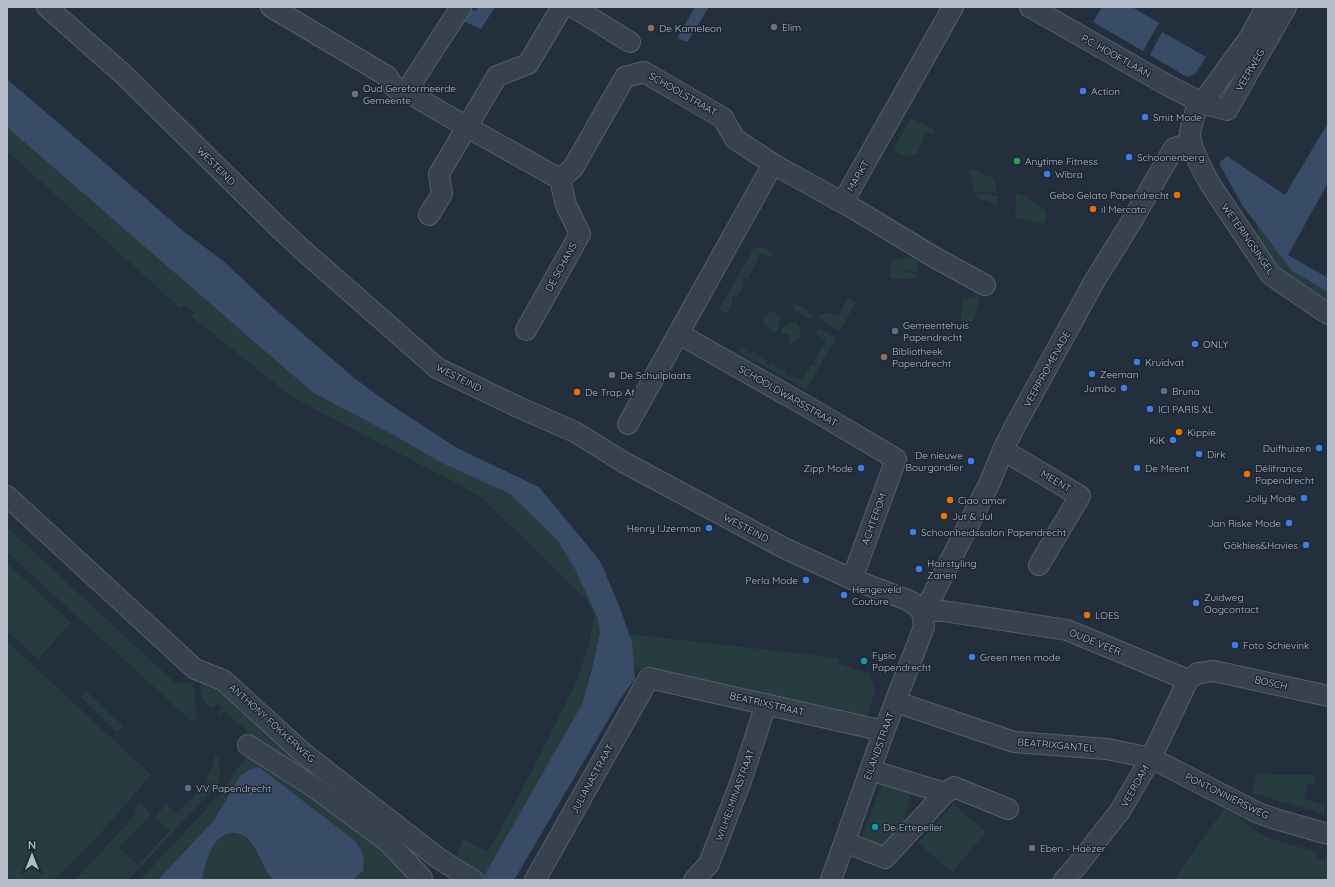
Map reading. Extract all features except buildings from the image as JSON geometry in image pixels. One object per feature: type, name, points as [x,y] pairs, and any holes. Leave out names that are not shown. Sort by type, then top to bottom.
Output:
[{"type":"street","points":[[271,7],[387,76],[395,88],[414,91]]},
{"type":"street","points":[[429,215],[442,194],[440,174],[497,76],[528,64],[562,7]]},
{"type":"street","points":[[573,7],[630,42]]},
{"type":"street","name":"MARKT","points":[[953,7],[843,202],[934,257],[985,285]]},
{"type":"street","name":"P.C. HOOFTLAAN","points":[[1030,7],[1167,85],[1202,103]]},
{"type":"street","name":"VEERWEG","points":[[1191,143],[1191,124],[1195,113],[1250,37],[1266,7]]},
{"type":"street","name":"VEERWEG","points":[[1202,103],[1227,110],[1286,7]]},
{"type":"street","name":"WESTEIND","points":[[56,10],[284,233],[437,368],[518,408],[575,432],[625,463],[772,541],[852,579],[910,601],[922,611]]},
{"type":"street","points":[[456,14],[413,81],[414,91],[419,99],[560,179]]},
{"type":"street","name":"SCHOOLSTRAAT","points":[[560,179],[573,168],[626,77],[644,72],[723,118],[735,139],[773,164],[843,202]]},
{"type":"street","name":"WETERINGSINGEL","points":[[1191,143],[1210,184],[1271,275],[1328,314]]},
{"type":"street","name":"VEERPROMENADE","points":[[922,611],[932,597],[990,482],[1003,450],[1095,280],[1130,224],[1174,148],[1191,143]]},
{"type":"street","points":[[628,424],[773,164]]},
{"type":"street","name":"DE SCHANS","points":[[526,330],[580,234],[566,205],[560,179]]},
{"type":"street","name":"SCHOOLDWARSSTRAAT","points":[[679,334],[896,459]]},
{"type":"street","name":"MEENT","points":[[1003,450],[1080,496],[1039,565]]},
{"type":"street","name":"ACHTEROM","points":[[852,579],[896,459]]},
{"type":"street","name":"ANTHONY FOKKERWEG","points":[[7,496],[195,669],[223,680],[303,753],[438,858],[473,880]]},
{"type":"street","name":"OUDE VEER","points":[[922,611],[943,611],[1067,630],[1188,680]]},
{"type":"street","name":"EILANDSTRAAT","points":[[831,880],[884,731],[924,627],[922,611]]},
{"type":"street","name":"BOSCH","points":[[1188,680],[1198,673],[1214,670],[1328,696]]},
{"type":"street","name":"BEATRIXSTRAAT","points":[[649,678],[884,731]]},
{"type":"street","name":"JULIANASTRAAT","points":[[535,880],[649,678]]},
{"type":"street","name":"VEERDAM","points":[[1064,880],[1120,811],[1151,758],[1188,680]]},
{"type":"street","name":"BEATRIXGANTEL","points":[[896,702],[1014,742],[1107,750],[1151,758]]},
{"type":"street","name":"WILHELMINASTRAAT","points":[[694,880],[710,861],[741,781],[766,704]]},
{"type":"street","points":[[248,745],[312,786],[388,842],[420,879],[438,858]]},
{"type":"street","name":"PONTONNIERSWEG","points":[[1151,758],[1258,813],[1328,834]]},
{"type":"street","points":[[870,770],[944,793]]},
{"type":"street","points":[[845,842],[885,858],[944,793],[954,787],[1008,809]]},
{"type":"green space","points":[[910,119],[932,128],[934,134],[925,133],[917,154],[905,156],[895,152],[895,146]]},
{"type":"green space","points":[[7,126],[312,392],[442,463],[510,494],[558,541],[575,569],[597,617],[600,632],[582,704],[484,876],[458,859],[458,850],[463,839],[488,852],[529,777],[576,683],[589,644],[594,616],[587,600],[480,496],[292,397],[191,316],[195,313],[185,305],[180,308],[7,151]]},
{"type":"green space","points":[[970,169],[995,179],[997,194],[988,191],[975,193]]},
{"type":"green space","points":[[988,193],[997,197],[998,204],[977,198],[976,195]]},
{"type":"green space","points":[[1019,193],[1045,210],[1046,216],[1044,223],[1041,224],[1017,218],[1015,216],[1016,194]]},
{"type":"green space","points":[[1258,226],[1291,270],[1328,292],[1328,304],[1284,274],[1257,236]]},
{"type":"green space","points":[[763,247],[773,253],[769,258],[761,253],[747,279],[744,277],[742,281],[745,282],[736,298],[733,296],[731,300],[733,302],[726,314],[719,309],[754,248]]},
{"type":"green space","points":[[917,257],[916,273],[897,267],[916,275],[915,279],[890,278],[893,259]]},
{"type":"green space","points":[[977,296],[980,299],[973,321],[962,322],[963,299]]},
{"type":"green space","points":[[848,298],[856,303],[839,331],[825,323],[819,316],[828,313],[838,316]]},
{"type":"green space","points":[[793,304],[809,312],[813,318],[806,317],[796,311],[792,305]]},
{"type":"green space","points":[[769,312],[776,313],[781,319],[778,324],[779,329],[777,332],[771,331],[764,323],[764,317]]},
{"type":"green space","points":[[794,322],[797,323],[799,327],[800,336],[797,341],[790,344],[788,340],[790,337],[788,333],[783,335],[781,331],[783,326]]},
{"type":"green space","points":[[821,329],[836,338],[805,389],[739,352],[742,347],[748,350],[746,353],[750,355],[752,352],[767,361],[766,364],[769,366],[771,363],[786,372],[785,375],[789,377],[790,374],[801,380],[812,364],[815,366],[817,362],[814,360],[826,340],[814,333],[816,330]]},
{"type":"green space","points":[[7,527],[175,683],[193,682],[197,720],[191,721],[7,552]]},
{"type":"green space","points":[[7,563],[71,623],[38,659],[7,631]]},
{"type":"green space","points":[[629,634],[839,658],[839,664],[869,673],[875,691],[865,720],[658,674],[634,668]]},
{"type":"green space","points":[[7,641],[151,775],[97,837],[54,880],[11,880],[7,878]]},
{"type":"green space","points":[[200,681],[216,686],[296,762],[414,851],[409,858],[261,744],[225,711],[221,715],[218,713],[222,708],[218,704],[213,708],[203,701]]},
{"type":"green space","points":[[86,691],[123,726],[117,732],[81,697]]},
{"type":"green space","points":[[215,756],[218,758],[220,765],[220,775],[217,785],[128,880],[75,880],[137,813],[133,809],[140,803],[151,814],[119,848],[138,865],[170,831],[155,817],[166,804],[176,814],[208,782],[205,779],[210,773]]},
{"type":"green space","points":[[248,756],[359,825],[406,875],[407,880],[353,880],[363,871],[365,864],[362,852],[356,842],[259,767],[244,772],[214,820],[158,880],[140,880],[221,793],[238,767]]},
{"type":"green space","points":[[1256,774],[1316,775],[1314,784],[1307,783],[1304,799],[1326,806],[1324,814],[1252,793]]},
{"type":"green space","points":[[883,781],[912,790],[903,825],[885,846],[875,847],[861,841]]},
{"type":"green space","points":[[953,804],[986,832],[952,872],[918,843]]},
{"type":"green space","points":[[1224,809],[1239,817],[1256,832],[1271,839],[1316,852],[1315,858],[1325,860],[1328,854],[1328,880],[1174,880]]},
{"type":"green space","points":[[232,833],[244,837],[252,845],[264,869],[273,880],[202,880],[205,866],[214,845],[225,835]]},
{"type":"water","points":[[478,7],[495,7],[481,29],[461,20],[470,9],[476,11]]},
{"type":"water","points":[[695,7],[709,7],[686,42],[678,38]]},
{"type":"water","points":[[1102,7],[1132,7],[1159,23],[1143,51],[1093,22]]},
{"type":"water","points":[[1162,32],[1206,57],[1195,74],[1187,77],[1150,55]]},
{"type":"water","points":[[7,79],[183,231],[222,260],[279,313],[354,378],[391,405],[457,448],[539,487],[601,563],[620,608],[632,642],[635,679],[621,698],[514,880],[481,880],[582,704],[600,632],[597,617],[575,569],[558,541],[510,494],[442,463],[312,392],[7,127]]},
{"type":"water","points":[[1328,123],[1328,183],[1288,255],[1328,278],[1328,292],[1291,270],[1242,205],[1219,163],[1227,156],[1285,195]]},
{"type":"water","points":[[259,767],[354,840],[363,854],[363,871],[353,880],[273,880],[249,840],[242,835],[235,833],[227,834],[221,837],[211,850],[202,880],[158,880],[214,820],[240,776],[249,770]]},
{"type":"place","name":"Elim","points":[[774,27]]},
{"type":"place","name":"De Kameleon","points":[[651,28]]},
{"type":"place","name":"Action","points":[[1083,91]]},
{"type":"place","name":"Oud Gereformeerde Gemeente","points":[[355,94]]},
{"type":"place","name":"Smit Mode","points":[[1145,117]]},
{"type":"place","name":"Schoonenberg","points":[[1129,157]]},
{"type":"place","name":"Anytime Fitness","points":[[1017,161]]},
{"type":"place","name":"Wibra","points":[[1047,174]]},
{"type":"place","name":"Gebo Gelato Papendrecht","points":[[1177,195]]},
{"type":"place","name":"il Mercato","points":[[1093,209]]},
{"type":"place","name":"Gemeentehuis Papendrecht","points":[[895,331]]},
{"type":"place","name":"ONLY","points":[[1195,344]]},
{"type":"place","name":"Bibliotheek Papendrecht","points":[[884,357]]},
{"type":"place","name":"Kruidvat","points":[[1137,362]]},
{"type":"place","name":"Zeeman","points":[[1092,374]]},
{"type":"place","name":"De Schuilplaats","points":[[612,375]]},
{"type":"place","name":"Jumbo","points":[[1124,388]]},
{"type":"place","name":"Bruna","points":[[1164,391]]},
{"type":"place","name":"De Trap Af","points":[[577,392]]},
{"type":"place","name":"ICI PARIS XL","points":[[1150,409]]},
{"type":"place","name":"Kippie","points":[[1179,432]]},
{"type":"place","name":"KiK","points":[[1173,440]]},
{"type":"place","name":"Duifhuizen","points":[[1319,448]]},
{"type":"place","name":"Dirk","points":[[1199,454]]},
{"type":"place","name":"De nieuwe Bourgondier","points":[[971,461]]},
{"type":"place","name":"Zipp Mode","points":[[861,468]]},
{"type":"place","name":"De Meent","points":[[1137,468]]},
{"type":"place","name":"Délifrance Papendrecht","points":[[1247,474]]},
{"type":"place","name":"Jolly Mode","points":[[1304,498]]},
{"type":"place","name":"Ciao amor","points":[[950,500]]},
{"type":"place","name":"Jut & Jul","points":[[944,516]]},
{"type":"place","name":"Jan Riske Mode","points":[[1289,523]]},
{"type":"place","name":"Henry IJzerman","points":[[709,528]]},
{"type":"place","name":"Schoonheidssalon Papendrecht","points":[[913,532]]},
{"type":"place","name":"Gökhies&Havies","points":[[1306,545]]},
{"type":"place","name":"Hairstyling Zanen","points":[[919,569]]},
{"type":"place","name":"Perla Mode","points":[[806,580]]},
{"type":"place","name":"Hengeveld Couture","points":[[844,595]]},
{"type":"place","name":"Zuidweg Oogcontact","points":[[1196,603]]},
{"type":"place","name":"LOES","points":[[1087,615]]},
{"type":"place","name":"Foto Schievink","points":[[1235,645]]},
{"type":"place","name":"Green men mode","points":[[972,657]]},
{"type":"place","name":"Fysio Papendrecht","points":[[864,661]]},
{"type":"place","name":"VV Papendrecht","points":[[188,788]]},
{"type":"place","name":"De Ertepeller","points":[[875,827]]},
{"type":"place","name":"Eben - Haëzer","points":[[1032,848]]}]
